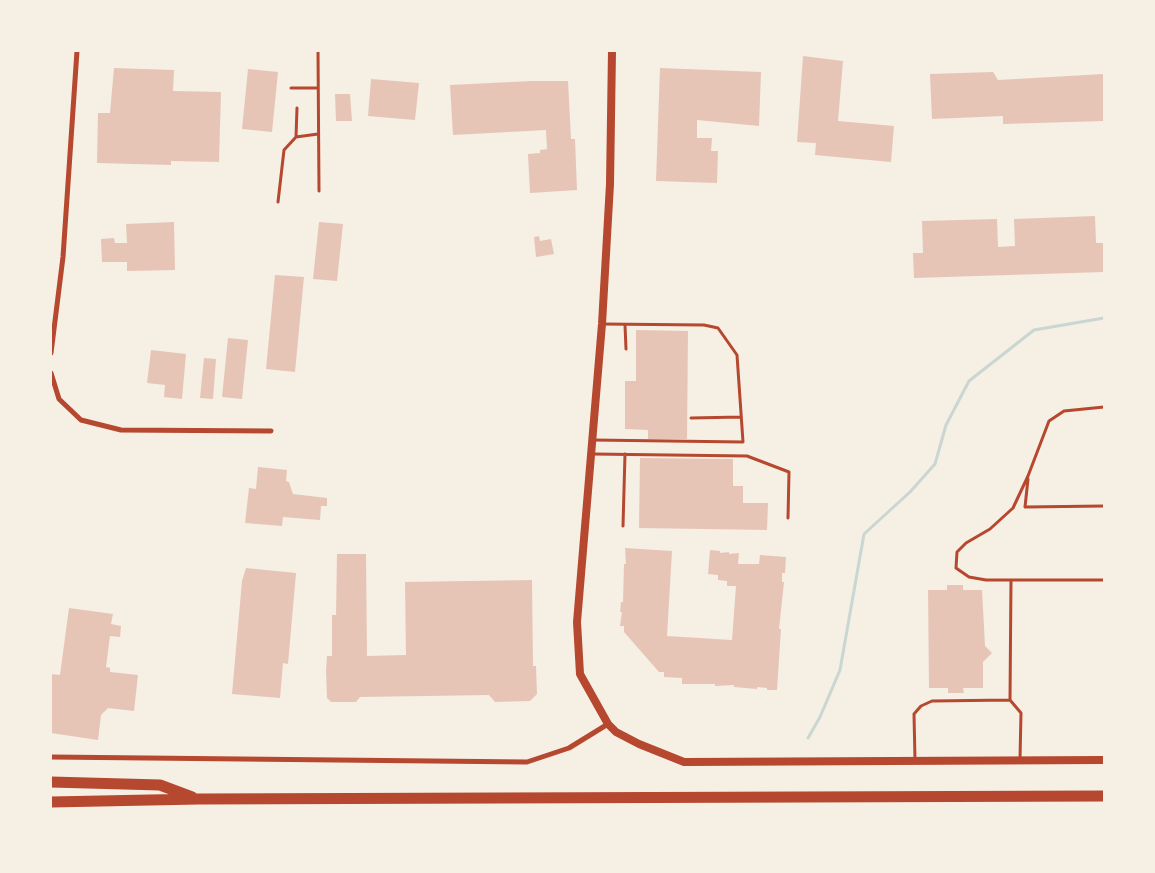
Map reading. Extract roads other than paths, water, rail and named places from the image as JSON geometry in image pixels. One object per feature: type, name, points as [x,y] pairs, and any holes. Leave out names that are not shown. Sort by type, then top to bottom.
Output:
[{"type":"highway","points":[[51,782],[160,785],[199,799]]},
{"type":"highway","points":[[51,802],[199,799],[1104,796]]},
{"type":"street","points":[[51,353],[63,257],[76,51]]},
{"type":"street","points":[[612,51],[610,184],[602,324],[577,622],[580,674],[608,724],[616,732],[639,744],[684,762],[1104,760]]},
{"type":"street","points":[[51,373],[59,399],[80,420],[121,430],[271,431]]},
{"type":"street","points":[[51,758],[527,762],[569,748],[608,724]]},
{"type":"lane","points":[[318,51],[319,191]]},
{"type":"lane","points":[[291,88],[318,88]]},
{"type":"lane","points":[[296,137],[297,108]]},
{"type":"lane","points":[[278,202],[284,150],[296,137],[318,134]]},
{"type":"lane","points":[[592,440],[743,442],[737,355],[718,328],[688,325],[602,324]]},
{"type":"lane","points":[[625,325],[626,349]]},
{"type":"lane","points":[[1104,407],[1064,411],[1049,421],[1028,476],[1013,508],[990,529],[966,543],[957,552],[956,568],[969,577],[986,580],[1104,580]]},
{"type":"lane","points":[[691,418],[741,417]]},
{"type":"lane","points":[[591,454],[747,456],[789,472],[788,518]]},
{"type":"lane","points":[[623,526],[625,454]]},
{"type":"lane","points":[[1028,476],[1025,507],[1104,506]]},
{"type":"lane","points":[[1011,580],[1010,700],[1021,713],[1020,759]]},
{"type":"lane","points":[[915,760],[914,714],[921,706],[932,701],[1010,700]]},
{"type":"waterway","points":[[808,738],[820,717],[840,670],[864,534],[910,492],[935,464],[946,425],[969,381],[1034,330],[1104,318]]}]
